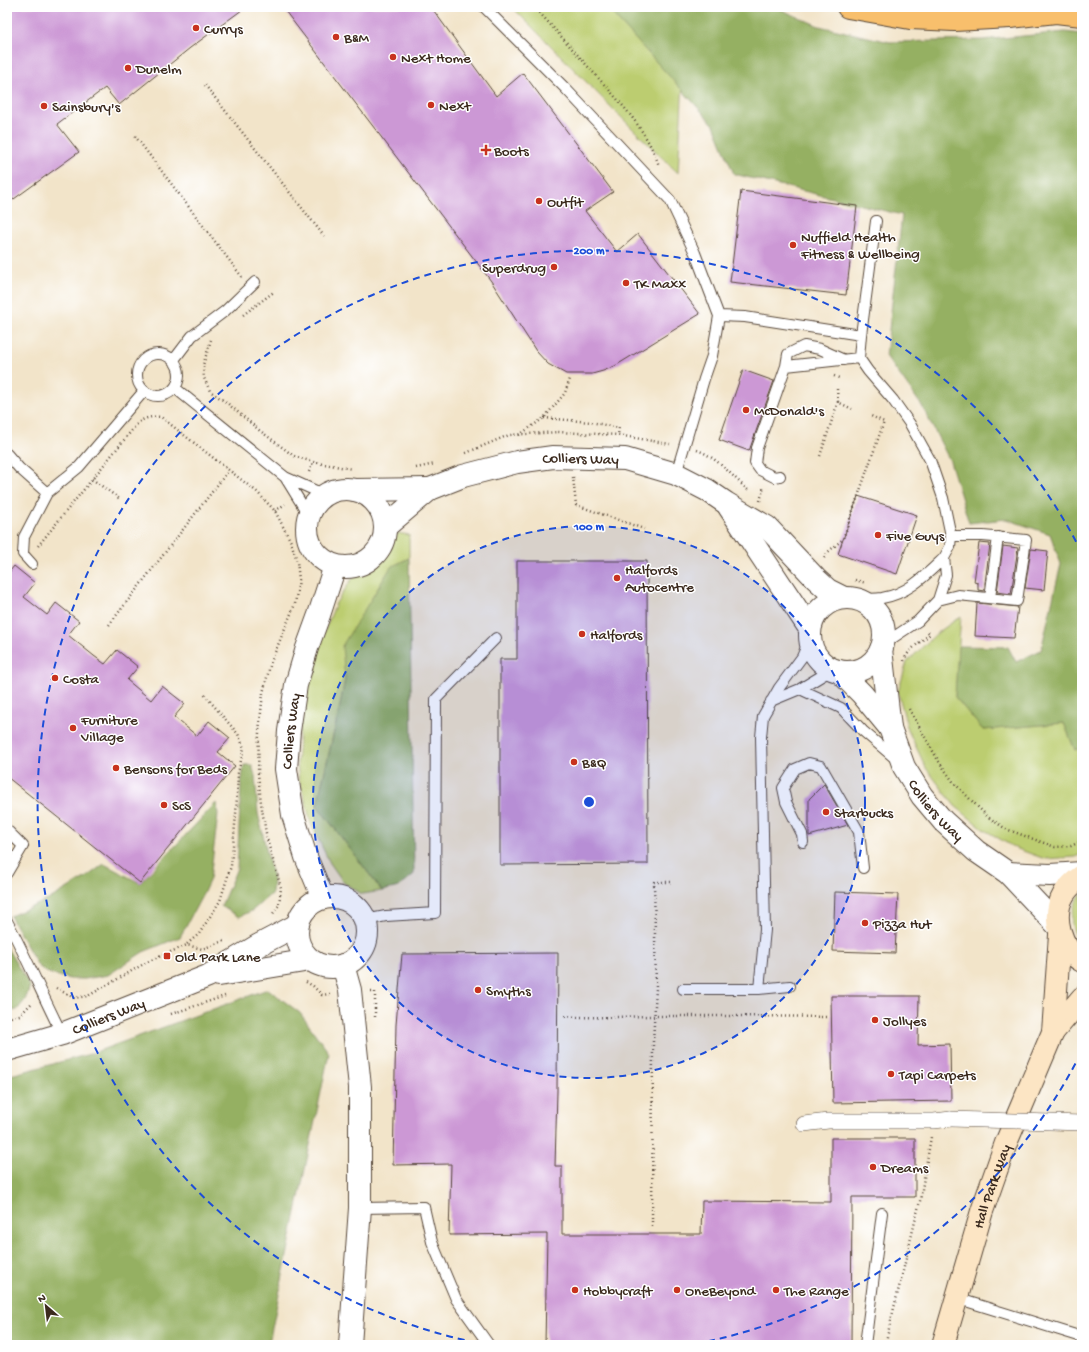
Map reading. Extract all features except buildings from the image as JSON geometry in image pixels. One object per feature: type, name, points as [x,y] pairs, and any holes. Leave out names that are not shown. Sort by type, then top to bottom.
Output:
[{"type":"highway","points":[[848,7],[910,18],[954,20],[1010,17],[1056,12],[1082,15]]},
{"type":"main road","name":"Hall Park Way","points":[[1053,1032],[1060,930],[1059,910],[1064,895],[1073,882],[1082,875]]},
{"type":"main road","points":[[1060,930],[1067,948],[1082,961]]},
{"type":"main road","name":"Hall Park Way","points":[[943,1345],[982,1211],[1006,1143],[1053,1032],[1082,998]]},
{"type":"street","name":"Colliers Way","points":[[385,527],[430,489],[463,476],[517,462],[553,457],[625,459],[676,474],[707,490],[766,527],[828,590],[856,590],[866,604],[873,609],[879,617],[882,626],[883,636],[881,647],[890,728],[904,767],[922,796],[942,820],[976,851],[1008,873],[1060,930]]},
{"type":"street","name":"Colliers Way","points":[[325,495],[344,489],[356,480],[430,489]]},
{"type":"street","points":[[325,495],[315,504],[308,516],[306,528],[308,541],[314,552],[323,560],[335,566],[347,567],[359,565],[370,559],[378,550],[383,539],[385,527],[382,514],[376,503],[366,495],[356,480]]},
{"type":"street","name":"Colliers Way","points":[[726,503],[810,634],[812,648],[817,657],[824,664],[836,670],[862,694],[890,728]]},
{"type":"street","name":"Colliers Way","points":[[323,898],[306,857],[293,815],[286,769],[289,731],[296,686],[307,648],[335,566]]},
{"type":"street","points":[[810,634],[814,618],[822,608],[832,601],[856,590]]},
{"type":"street","points":[[836,670],[849,671],[864,667],[875,658],[881,647]]},
{"type":"street","points":[[1008,873],[1082,875]]},
{"type":"street","points":[[310,960],[303,953],[296,935],[300,916],[306,908],[314,902],[333,896],[343,898],[353,903],[360,910],[365,920],[367,931],[366,942],[361,952],[353,960],[343,965],[350,990],[360,1087],[360,1208],[350,1345]]},
{"type":"street","name":"Colliers Way","points":[[7,1050],[62,1034],[208,976],[259,945],[297,925]]},
{"type":"street","name":"Colliers Way","points":[[208,976],[310,960],[326,967],[343,965]]},
{"type":"street","points":[[804,1124],[828,1122],[934,1121],[951,1119],[1082,1123]]},
{"type":"lane","points":[[484,7],[565,88],[670,200],[695,253],[719,316],[712,356],[676,474]]},
{"type":"lane","points":[[856,590],[883,598],[901,592],[916,583],[944,558],[950,546],[951,536],[944,498],[930,460],[910,424],[893,400],[859,358],[876,221]]},
{"type":"lane","points":[[173,360],[192,336],[224,311],[250,281]]},
{"type":"lane","points":[[719,316],[745,317],[861,335]]},
{"type":"lane","points":[[780,476],[774,477],[760,470],[756,463],[757,448],[786,366],[788,354],[804,346],[820,348],[844,360]]},
{"type":"lane","points":[[155,354],[162,354],[173,360],[179,371],[179,377],[175,388],[170,393],[163,396],[150,395],[144,391],[137,379],[137,372],[143,361],[155,354]]},
{"type":"lane","points":[[786,366],[859,358]]},
{"type":"lane","points":[[175,388],[285,477],[325,495]]},
{"type":"lane","points":[[30,561],[23,554],[24,537],[47,493],[79,467],[144,391]]},
{"type":"lane","points":[[7,454],[19,468],[47,493]]},
{"type":"lane","points":[[285,477],[308,516]]},
{"type":"lane","points":[[938,600],[958,595],[1017,602],[1026,540],[998,537],[951,536]]},
{"type":"lane","points":[[990,598],[998,537]]},
{"type":"lane","points":[[881,647],[918,621],[938,600],[946,575],[944,558]]},
{"type":"lane","points":[[759,989],[765,930],[763,716],[779,688],[802,657],[810,634]]},
{"type":"lane","points":[[365,920],[386,916],[435,913],[436,699],[496,638]]},
{"type":"lane","points":[[771,701],[800,689],[836,670]]},
{"type":"lane","points":[[800,689],[841,708],[863,731],[904,767]]},
{"type":"lane","points":[[804,842],[802,834],[786,802],[783,788],[795,769],[809,763],[821,766],[859,832],[864,868]]},
{"type":"lane","points":[[7,830],[23,846],[7,872]]},
{"type":"lane","points":[[7,921],[26,956],[42,996],[62,1034]]},
{"type":"lane","points":[[683,989],[759,989],[790,986]]},
{"type":"lane","points":[[360,1208],[424,1207],[432,1242],[456,1299],[490,1345]]},
{"type":"lane","points":[[865,1345],[882,1213]]},
{"type":"lane","points":[[956,1298],[1082,1337]]},
{"type":"path","points":[[534,7],[607,88],[638,125],[655,155],[660,168]]},
{"type":"path","points":[[205,85],[324,236]]},
{"type":"path","points":[[135,136],[250,281]]},
{"type":"path","points":[[242,317],[275,291]]},
{"type":"path","points":[[217,335],[211,340],[203,365],[204,378],[210,391],[294,456],[313,462],[356,480]]},
{"type":"path","points":[[519,435],[544,418],[565,393],[570,379]]},
{"type":"path","points":[[820,456],[838,402],[837,389]]},
{"type":"path","points":[[838,402],[852,409]]},
{"type":"path","points":[[822,562],[828,552],[843,539],[884,422],[869,415]]},
{"type":"path","points":[[30,561],[92,479],[140,422],[147,418],[156,416],[161,417],[257,492],[275,511],[291,542],[297,560],[299,580],[295,604],[269,670],[263,693],[259,731],[258,773],[260,803],[267,839],[281,888],[279,905],[270,918]]},
{"type":"path","points":[[544,418],[591,422],[618,428],[618,435]]},
{"type":"path","points":[[462,454],[509,435],[558,432],[618,435],[685,446],[704,453],[750,493]]},
{"type":"path","points":[[587,433],[586,452],[579,458],[572,461],[576,505],[644,529]]},
{"type":"path","points":[[410,469],[441,462]]},
{"type":"path","points":[[79,467],[92,479],[121,500]]},
{"type":"path","points":[[109,625],[229,470]]},
{"type":"path","points":[[755,497],[760,501],[764,486]]},
{"type":"path","points":[[903,663],[913,648],[930,634],[918,621]]},
{"type":"path","points":[[7,1018],[20,1015],[42,996],[56,988],[74,998],[88,996],[149,961],[187,945],[199,934],[220,901],[231,866],[238,773],[244,748],[238,734],[203,693]]},
{"type":"path","points":[[907,706],[938,760],[954,783],[988,817],[1006,829],[1056,847],[1071,846],[1082,841]]},
{"type":"path","points":[[652,1226],[653,1055],[656,988],[654,882],[673,882]]},
{"type":"path","points":[[187,945],[202,949],[232,937]]},
{"type":"path","points":[[301,980],[313,986],[322,995],[350,990]]},
{"type":"path","points":[[565,1016],[586,1018],[655,1016],[828,1017]]},
{"type":"path","points":[[885,1345],[920,1201],[934,1121]]},
{"type":"green space","points":[[512,7],[687,7],[678,173],[636,132]]},
{"type":"green space","points":[[606,7],[775,7],[819,26],[890,42],[982,40],[1065,32],[1082,34],[1082,747],[1075,750],[1064,723],[983,730],[955,697],[958,646],[1008,647],[1016,662],[1041,650],[1061,564],[1050,534],[1006,519],[969,523],[950,461],[922,406],[886,356],[902,215],[734,174],[714,125]]},
{"type":"green space","points":[[397,533],[409,535],[409,558],[391,567],[343,646],[345,679],[317,805],[382,891],[362,894],[344,883],[330,863],[311,824],[299,780],[297,763],[300,727],[306,682],[317,649],[336,603],[351,580],[378,558]]},
{"type":"green space","points":[[409,558],[414,874],[399,887],[382,891],[317,805],[345,679],[342,646],[391,567]]},
{"type":"green space","points":[[961,616],[955,697],[983,730],[1064,723],[1075,750],[1082,747],[1082,854],[1075,857],[1045,859],[1015,848],[983,829],[955,806],[926,768],[908,730],[898,692],[907,662],[936,634]]},
{"type":"green space","points":[[244,765],[252,765],[255,776],[258,813],[273,879],[272,893],[253,910],[239,917],[221,906],[237,868],[241,786]]},
{"type":"green space","points":[[216,803],[218,814],[210,879],[180,937],[143,952],[108,975],[85,979],[70,979],[48,973],[38,966],[10,916],[48,900],[88,876],[104,864],[140,883]]},
{"type":"green space","points":[[1082,893],[1082,944],[1077,938],[1072,925],[1072,912],[1074,905]]},
{"type":"green space","points":[[7,948],[30,986],[25,1000],[17,1010],[7,1012]]},
{"type":"green space","points":[[268,989],[300,1013],[329,1053],[270,1338],[267,1345],[7,1345],[7,1076],[90,1054]]},
{"type":"place","name":"Currys","points":[[196,28]]},
{"type":"place","name":"B&M","points":[[336,37]]},
{"type":"place","name":"Next Home","points":[[393,57]]},
{"type":"place","name":"Dunelm","points":[[128,68]]},
{"type":"place","name":"Next","points":[[431,105]]},
{"type":"place","name":"Sainsbury's","points":[[44,106]]},
{"type":"place","name":"Boots","points":[[486,150]]},
{"type":"place","name":"Outfit","points":[[539,201]]},
{"type":"place","name":"Nuffield Health Fitness & Wellbeing","points":[[793,245]]},
{"type":"place","name":"Superdrug","points":[[554,267]]},
{"type":"place","name":"TK Maxx","points":[[626,283]]},
{"type":"place","name":"McDonald's","points":[[746,410]]},
{"type":"place","name":"Five Guys","points":[[878,535]]},
{"type":"place","name":"Halfords Autocentre","points":[[617,578]]},
{"type":"place","name":"Halfords","points":[[582,634]]},
{"type":"place","name":"Costa","points":[[55,678]]},
{"type":"place","name":"Furniture Village","points":[[73,728]]},
{"type":"place","name":"B&Q","points":[[574,762]]},
{"type":"place","name":"Bensons for Beds","points":[[116,768]]},
{"type":"place","name":"ScS","points":[[164,805]]},
{"type":"place","name":"Starbucks","points":[[826,812]]},
{"type":"place","name":"Pizza Hut","points":[[865,923]]},
{"type":"place","name":"Old Park Lane","points":[[167,956]]},
{"type":"place","name":"Smyths","points":[[478,990]]},
{"type":"place","name":"Jollyes","points":[[875,1020]]},
{"type":"place","name":"Tapi Carpets","points":[[891,1074]]},
{"type":"place","name":"Dreams","points":[[873,1167]]},
{"type":"place","name":"Hobbycraft","points":[[575,1290]]},
{"type":"place","name":"OneBeyond","points":[[677,1290]]},
{"type":"place","name":"The Range","points":[[776,1290]]}]
